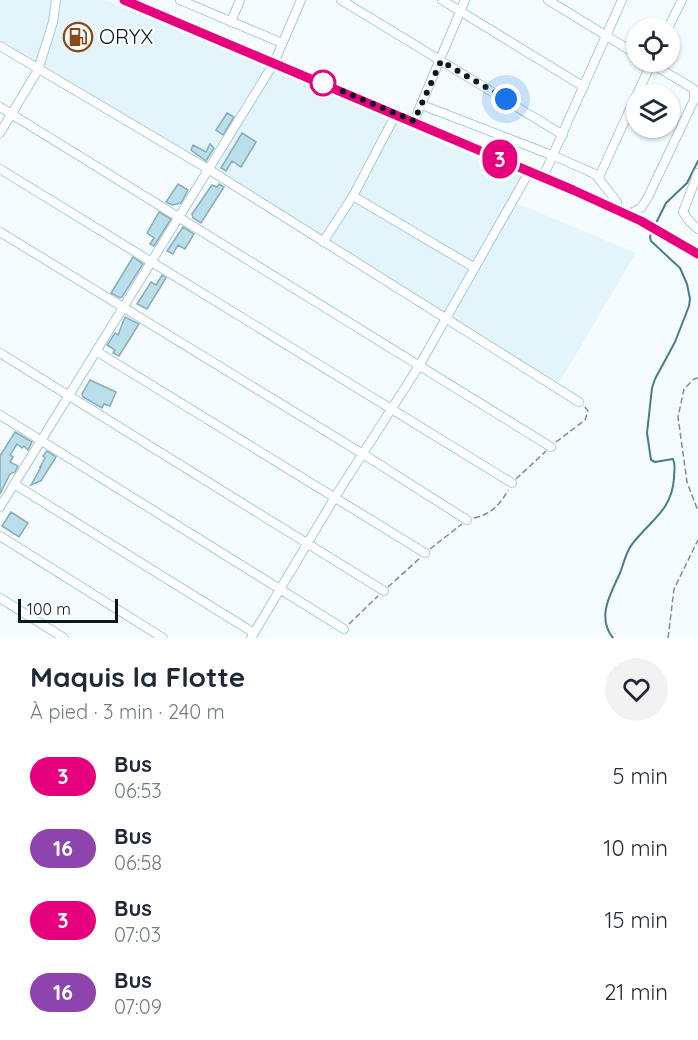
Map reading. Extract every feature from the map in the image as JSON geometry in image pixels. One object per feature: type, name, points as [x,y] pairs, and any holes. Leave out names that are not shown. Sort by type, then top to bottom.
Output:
[{"type":"main road","points":[[124,0],[543,177],[641,221],[698,254]]},
{"type":"street","points":[[0,133],[38,69],[53,22],[56,0]]},
{"type":"street","points":[[180,0],[282,43]]},
{"type":"street","points":[[231,22],[240,0]]},
{"type":"street","points":[[0,507],[274,63],[301,0]]},
{"type":"street","points":[[341,0],[563,135]]},
{"type":"street","points":[[442,0],[584,87]]},
{"type":"street","points":[[414,121],[465,0]]},
{"type":"street","points":[[548,0],[562,4],[626,48]]},
{"type":"street","points":[[543,177],[622,0]]},
{"type":"street","points":[[673,18],[682,0]]},
{"type":"street","points":[[0,46],[208,169],[579,402]]},
{"type":"street","points":[[627,215],[642,208],[648,198],[695,95],[694,89],[667,72]]},
{"type":"street","points":[[422,105],[554,156],[599,177],[617,202],[617,206],[607,206]]},
{"type":"street","points":[[0,107],[551,447]]},
{"type":"street","points":[[323,242],[353,196],[396,114]]},
{"type":"street","points":[[599,177],[626,117]]},
{"type":"street","points":[[0,169],[512,483]]},
{"type":"street","points":[[14,484],[252,635],[335,497],[418,366],[529,172]]},
{"type":"street","points":[[698,173],[683,212],[698,229]]},
{"type":"street","points":[[353,196],[475,268]]},
{"type":"street","points":[[0,232],[467,520]]},
{"type":"street","points":[[96,351],[424,553]]},
{"type":"street","points":[[0,353],[309,542],[384,591]]},
{"type":"street","points":[[0,415],[344,629]]},
{"type":"street","points":[[0,536],[163,638]]},
{"type":"street","points":[[0,598],[64,638]]},
{"type":"path","points":[[698,378],[684,389],[678,417],[687,482],[698,511]]},
{"type":"path","points":[[668,638],[674,589],[698,540]]},
{"type":"shaded area","points":[[0,0],[105,0],[269,66],[205,162],[0,40]]},
{"type":"shaded area","points":[[274,71],[527,179],[514,202],[636,253],[559,383],[214,168]]},
{"type":"building","points":[[227,113],[234,117],[223,135],[216,130]]},
{"type":"building","points":[[242,133],[256,142],[241,167],[232,161],[226,171],[221,168]]},
{"type":"building","points":[[210,144],[214,148],[206,161],[191,150],[193,145],[206,152]]},
{"type":"building","points":[[178,184],[188,190],[181,203],[172,205],[166,202]]},
{"type":"building","points":[[219,184],[224,187],[201,223],[193,218],[192,214],[212,185],[217,187]]},
{"type":"building","points":[[159,212],[171,219],[154,246],[150,244],[154,238],[147,233]]},
{"type":"building","points":[[183,227],[194,234],[185,249],[178,245],[173,254],[167,251]]},
{"type":"building","points":[[133,257],[143,264],[120,298],[111,293]]},
{"type":"building","points":[[162,275],[166,278],[147,309],[137,304],[151,282],[156,285]]},
{"type":"building","points":[[125,317],[139,324],[119,356],[113,353],[115,350],[107,345],[115,333],[118,335]]},
{"type":"building","points":[[90,380],[116,392],[110,406],[104,404],[102,408],[83,397],[82,394]]},
{"type":"building","points":[[15,432],[32,442],[28,450],[17,444],[10,455],[13,457],[10,462],[18,466],[15,472],[10,474],[0,494],[0,456]]},
{"type":"building","points":[[47,451],[56,457],[41,481],[31,485],[45,458],[43,456]]},
{"type":"building","points":[[11,512],[28,523],[19,537],[2,526]]},
{"type":"waterway","points":[[655,225],[666,203],[687,183],[698,161]]},
{"type":"waterway","points":[[613,638],[608,630],[605,613],[609,597],[631,546],[665,507],[674,478],[673,459],[655,462],[651,460],[647,433],[652,388],[675,342],[690,299],[680,268],[651,241],[652,231]]},
{"type":"bus line","name":"3","points":[[124,0],[573,190],[641,221],[698,254]]},
{"type":"place","name":"ORYX","points":[[78,37]]},
{"type":"route","points":[[323,83],[414,121],[441,61],[506,99]]}]
